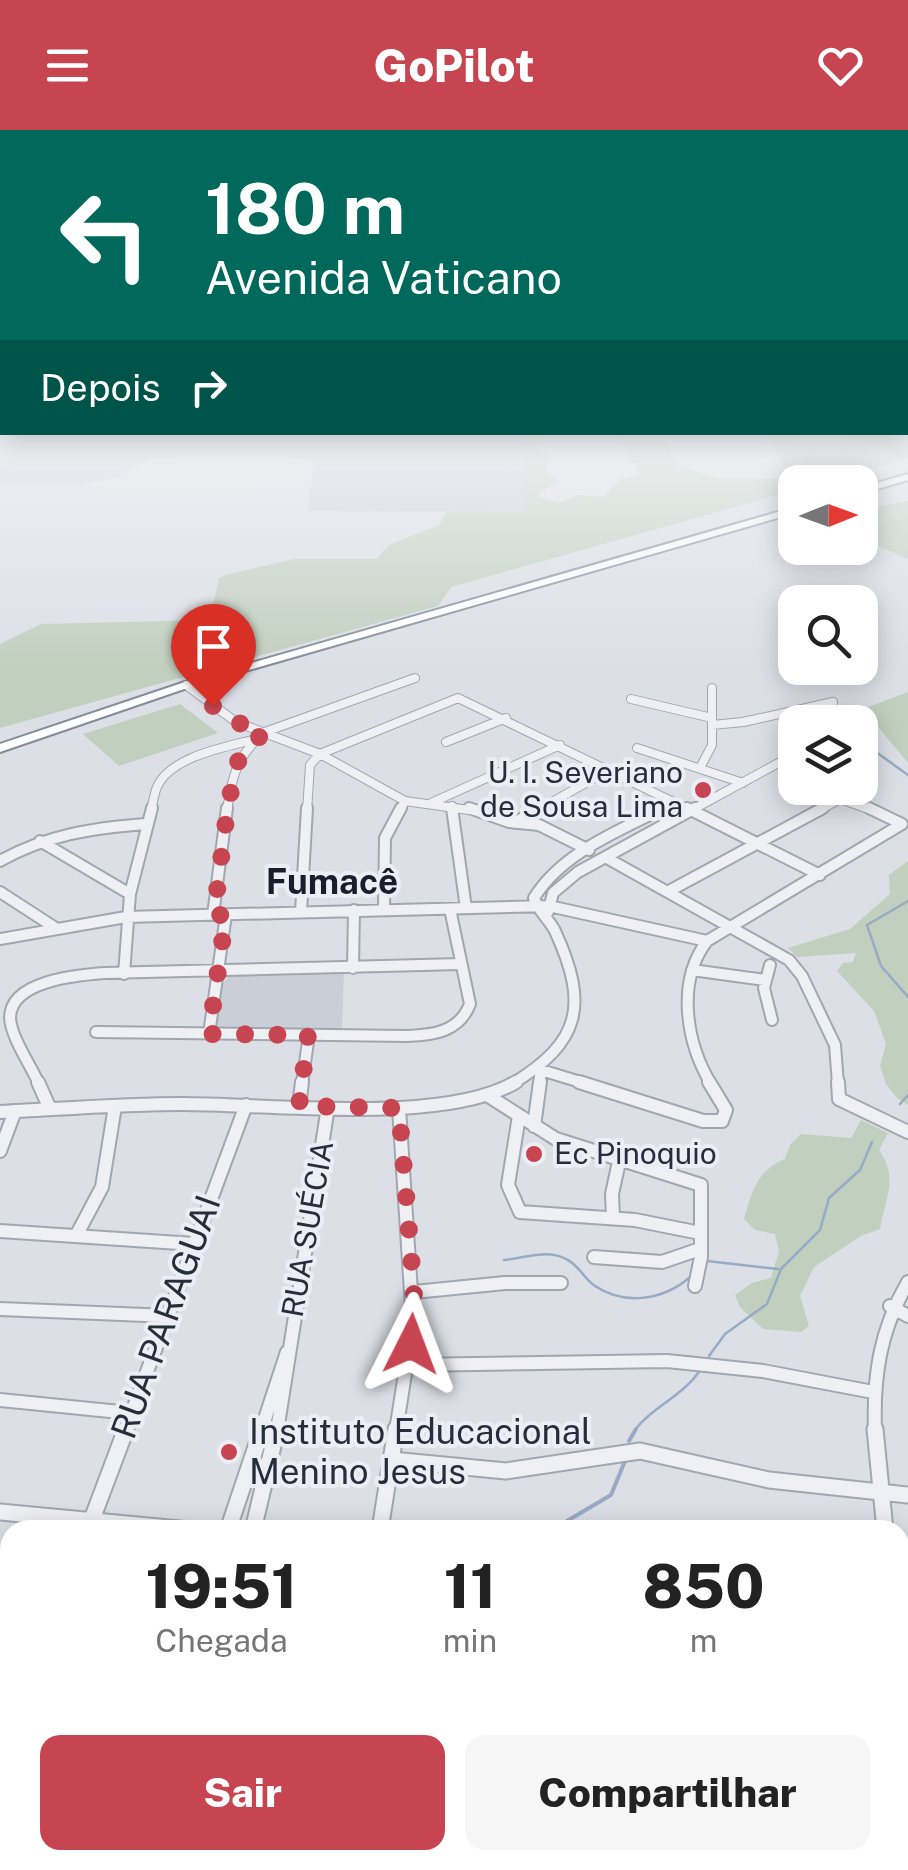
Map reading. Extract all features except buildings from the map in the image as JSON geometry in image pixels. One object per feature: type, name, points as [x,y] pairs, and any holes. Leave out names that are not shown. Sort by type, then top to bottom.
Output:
[{"type":"highway","points":[[0,748],[186,685],[778,518]]},
{"type":"highway","points":[[743,525],[778,518]]},
{"type":"street","points":[[209,1034],[218,972],[228,804],[239,758],[264,732],[415,678]]},
{"type":"street","points":[[186,685],[236,722],[320,754],[405,801],[452,806],[514,823],[539,825],[589,850]]},
{"type":"street","points":[[700,768],[711,748],[712,688]]},
{"type":"street","points":[[301,912],[306,777],[310,766],[320,754],[450,699],[470,700],[820,875]]},
{"type":"street","points":[[631,700],[712,722],[746,725],[782,712],[833,702]]},
{"type":"street","points":[[446,742],[506,718]]},
{"type":"street","points":[[124,974],[126,917],[153,792],[172,770],[201,756],[253,740]]},
{"type":"street","points":[[426,806],[560,745]]},
{"type":"street","points":[[638,748],[743,783]]},
{"type":"street","points":[[0,1112],[114,1106],[399,1108],[488,1095],[541,1070],[569,1034],[575,1002],[549,908],[566,881],[778,763]]},
{"type":"street","points":[[514,823],[609,770]]},
{"type":"street","points":[[541,1070],[703,1121],[722,1121],[726,1110],[700,1065],[691,1035],[694,957],[707,942],[902,826],[840,798],[669,891]]},
{"type":"street","points":[[384,909],[385,838],[405,801]]},
{"type":"street","points":[[535,902],[541,885],[589,850],[676,802]]},
{"type":"street","points":[[452,806],[466,908]]},
{"type":"street","points":[[658,812],[673,820]]},
{"type":"street","points":[[0,860],[40,841],[88,828],[145,824]]},
{"type":"street","points":[[40,841],[130,894]]},
{"type":"street","points":[[604,857],[796,966],[835,1045],[838,1096],[846,1105],[908,1132]]},
{"type":"street","points":[[0,892],[54,927]]},
{"type":"street","points":[[535,902],[549,908]]},
{"type":"street","points":[[0,939],[126,917],[466,908],[535,902],[707,942]]},
{"type":"street","points":[[96,1032],[406,1036],[451,1029],[465,1019],[470,1004],[450,908]]},
{"type":"street","points":[[352,968],[354,910]]},
{"type":"street","points":[[50,1110],[14,1036],[10,1010],[28,990],[62,979],[124,974],[460,964]]},
{"type":"street","points":[[770,965],[764,995],[772,1020]]},
{"type":"street","points":[[692,970],[765,980]]},
{"type":"street","points":[[299,1106],[308,1035]]},
{"type":"street","points":[[0,1041],[14,1036]]},
{"type":"street","points":[[534,1126],[541,1070]]},
{"type":"street","points":[[488,1095],[568,1143],[702,1185],[695,1286]]},
{"type":"street","name":"RUA PARAGUAI","points":[[92,1520],[246,1105]]},
{"type":"street","points":[[76,1236],[102,1186],[114,1106]]},
{"type":"street","name":"RUA SUÉCIA","points":[[255,1520],[284,1400],[287,1350],[328,1108]]},
{"type":"street","points":[[382,1520],[408,1365],[414,1292],[399,1108]]},
{"type":"street","points":[[0,1151],[14,1111]]},
{"type":"street","points":[[519,1116],[508,1185],[520,1212],[613,1218],[700,1232]]},
{"type":"street","points":[[613,1218],[612,1194],[620,1157]]},
{"type":"street","points":[[0,1231],[194,1244]]},
{"type":"street","points":[[594,1257],[667,1262],[686,1258],[700,1249]]},
{"type":"street","points":[[883,1520],[873,1392],[877,1349],[890,1306],[908,1282]]},
{"type":"street","points":[[414,1292],[505,1283],[560,1283]]},
{"type":"street","points":[[890,1306],[908,1316]]},
{"type":"street","points":[[0,1309],[169,1316]]},
{"type":"street","name":"RUA SUÉCIA","points":[[231,1520],[287,1350]]},
{"type":"street","points":[[408,1365],[667,1361],[764,1371],[873,1392]]},
{"type":"street","points":[[0,1400],[130,1412]]},
{"type":"street","points":[[392,1460],[506,1470],[640,1451],[769,1480],[908,1495]]},
{"type":"street","points":[[0,1512],[55,1520]]},
{"type":"shaded area","points":[[309,505],[527,505],[527,512],[308,511]]},
{"type":"shaded area","points":[[344,972],[342,1033],[214,1030],[222,984],[230,975]]},
{"type":"green space","points":[[526,505],[741,505],[451,587],[438,606],[0,728],[0,644],[41,624],[210,620],[219,578],[293,559],[376,559],[389,545],[439,525],[447,512],[526,512]]},
{"type":"green space","points":[[908,505],[908,559],[878,546],[878,507]]},
{"type":"green space","points":[[908,692],[908,763],[878,727],[878,705],[874,705]]},
{"type":"green space","points":[[180,704],[218,733],[119,766],[83,734]]},
{"type":"green space","points":[[908,861],[908,1105],[886,1084],[880,1066],[886,1044],[874,1011],[837,971],[843,963],[853,962],[856,953],[797,957],[788,948],[850,929],[890,894],[889,875]]},
{"type":"green space","points":[[861,1120],[888,1133],[879,1150],[889,1179],[880,1229],[861,1236],[814,1267],[800,1296],[809,1326],[801,1332],[763,1329],[740,1307],[735,1295],[752,1283],[771,1278],[779,1251],[775,1234],[755,1230],[744,1219],[753,1191],[768,1169],[785,1159],[790,1145],[801,1134],[851,1138]]},
{"type":"waterway","points":[[878,753],[908,775]]},
{"type":"waterway","points":[[908,901],[867,925],[881,966],[908,997]]},
{"type":"waterway","points":[[900,1104],[908,1095]]},
{"type":"waterway","points":[[709,1356],[725,1334],[767,1304],[781,1269],[820,1230],[829,1198],[860,1170],[872,1142]]},
{"type":"waterway","points":[[504,1260],[543,1254],[559,1256],[595,1286],[631,1298],[668,1291],[690,1277]]},
{"type":"waterway","points":[[707,1261],[778,1269]]},
{"type":"waterway","points":[[634,1431],[699,1372]]},
{"type":"waterway","points":[[629,1441],[636,1429]]},
{"type":"waterway","points":[[569,1520],[611,1495],[625,1461]]},
{"type":"place","name":"U. I. Severiano de Sousa Lima","points":[[703,790]]},
{"type":"place","name":"Ec Pinoquio","points":[[534,1154]]},
{"type":"place","name":"Instituto Educacional Menino Jesus","points":[[229,1452]]},
{"type":"district","name":"Fumacê","points":[[332,882]]},
{"type":"route","points":[[213,706],[236,722],[264,732],[239,758],[228,804],[214,915],[226,915],[209,1034],[308,1035],[299,1106],[399,1108],[414,1292],[411,1344]]}]
